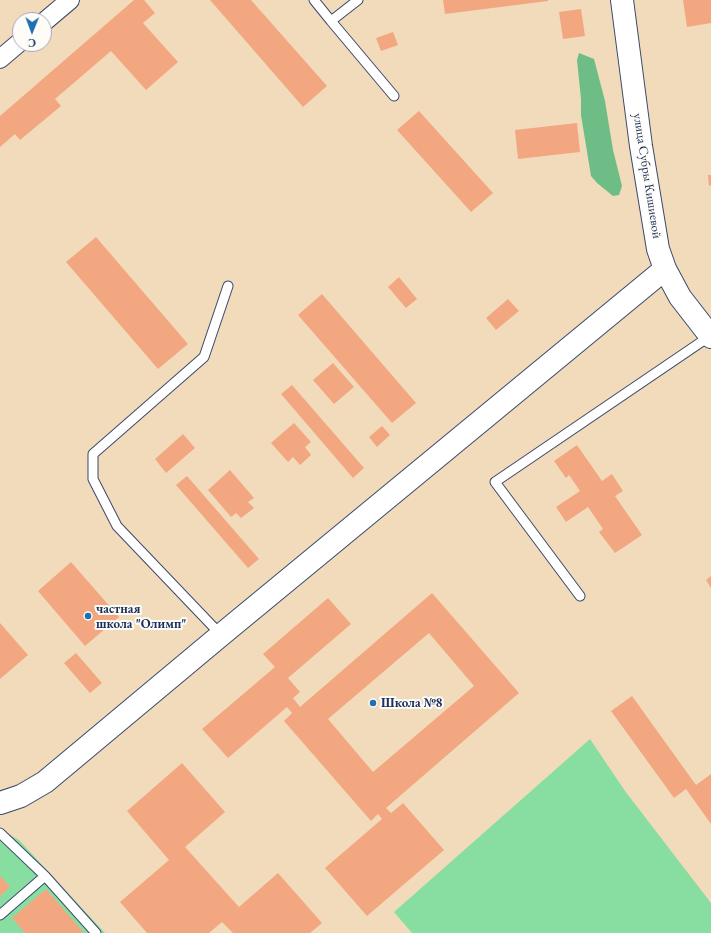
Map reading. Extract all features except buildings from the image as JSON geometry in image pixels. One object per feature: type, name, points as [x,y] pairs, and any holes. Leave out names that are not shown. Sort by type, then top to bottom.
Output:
[{"type":"street","points":[[52,15],[70,0]]},
{"type":"street","name":"улица Субры Кишиевой","points":[[622,0],[654,230],[658,249],[665,269],[680,296],[710,337]]},
{"type":"street","points":[[0,59],[12,49]]},
{"type":"street","points":[[0,803],[21,796],[45,782],[665,269]]},
{"type":"lane","points":[[314,0],[394,96]]},
{"type":"lane","points":[[331,21],[358,0]]},
{"type":"lane","points":[[221,635],[117,526],[93,479],[93,454],[204,357],[228,286]]},
{"type":"lane","points":[[580,596],[495,482],[710,337]]},
{"type":"lane","points":[[0,833],[45,876],[96,933]]},
{"type":"lane","points":[[0,914],[45,876]]},
{"type":"green space","points":[[579,53],[594,59],[605,101],[613,150],[622,186],[619,195],[613,196],[591,176],[581,115],[577,60]]},
{"type":"green space","points":[[590,739],[625,791],[711,903],[711,933],[412,933],[394,912]]},
{"type":"green space","points":[[0,829],[19,840],[105,933],[0,933]]},
{"type":"place","name":"частная школа \"Олимп\"","points":[[88,616]]},
{"type":"place","name":"Школа №8","points":[[373,703]]}]
